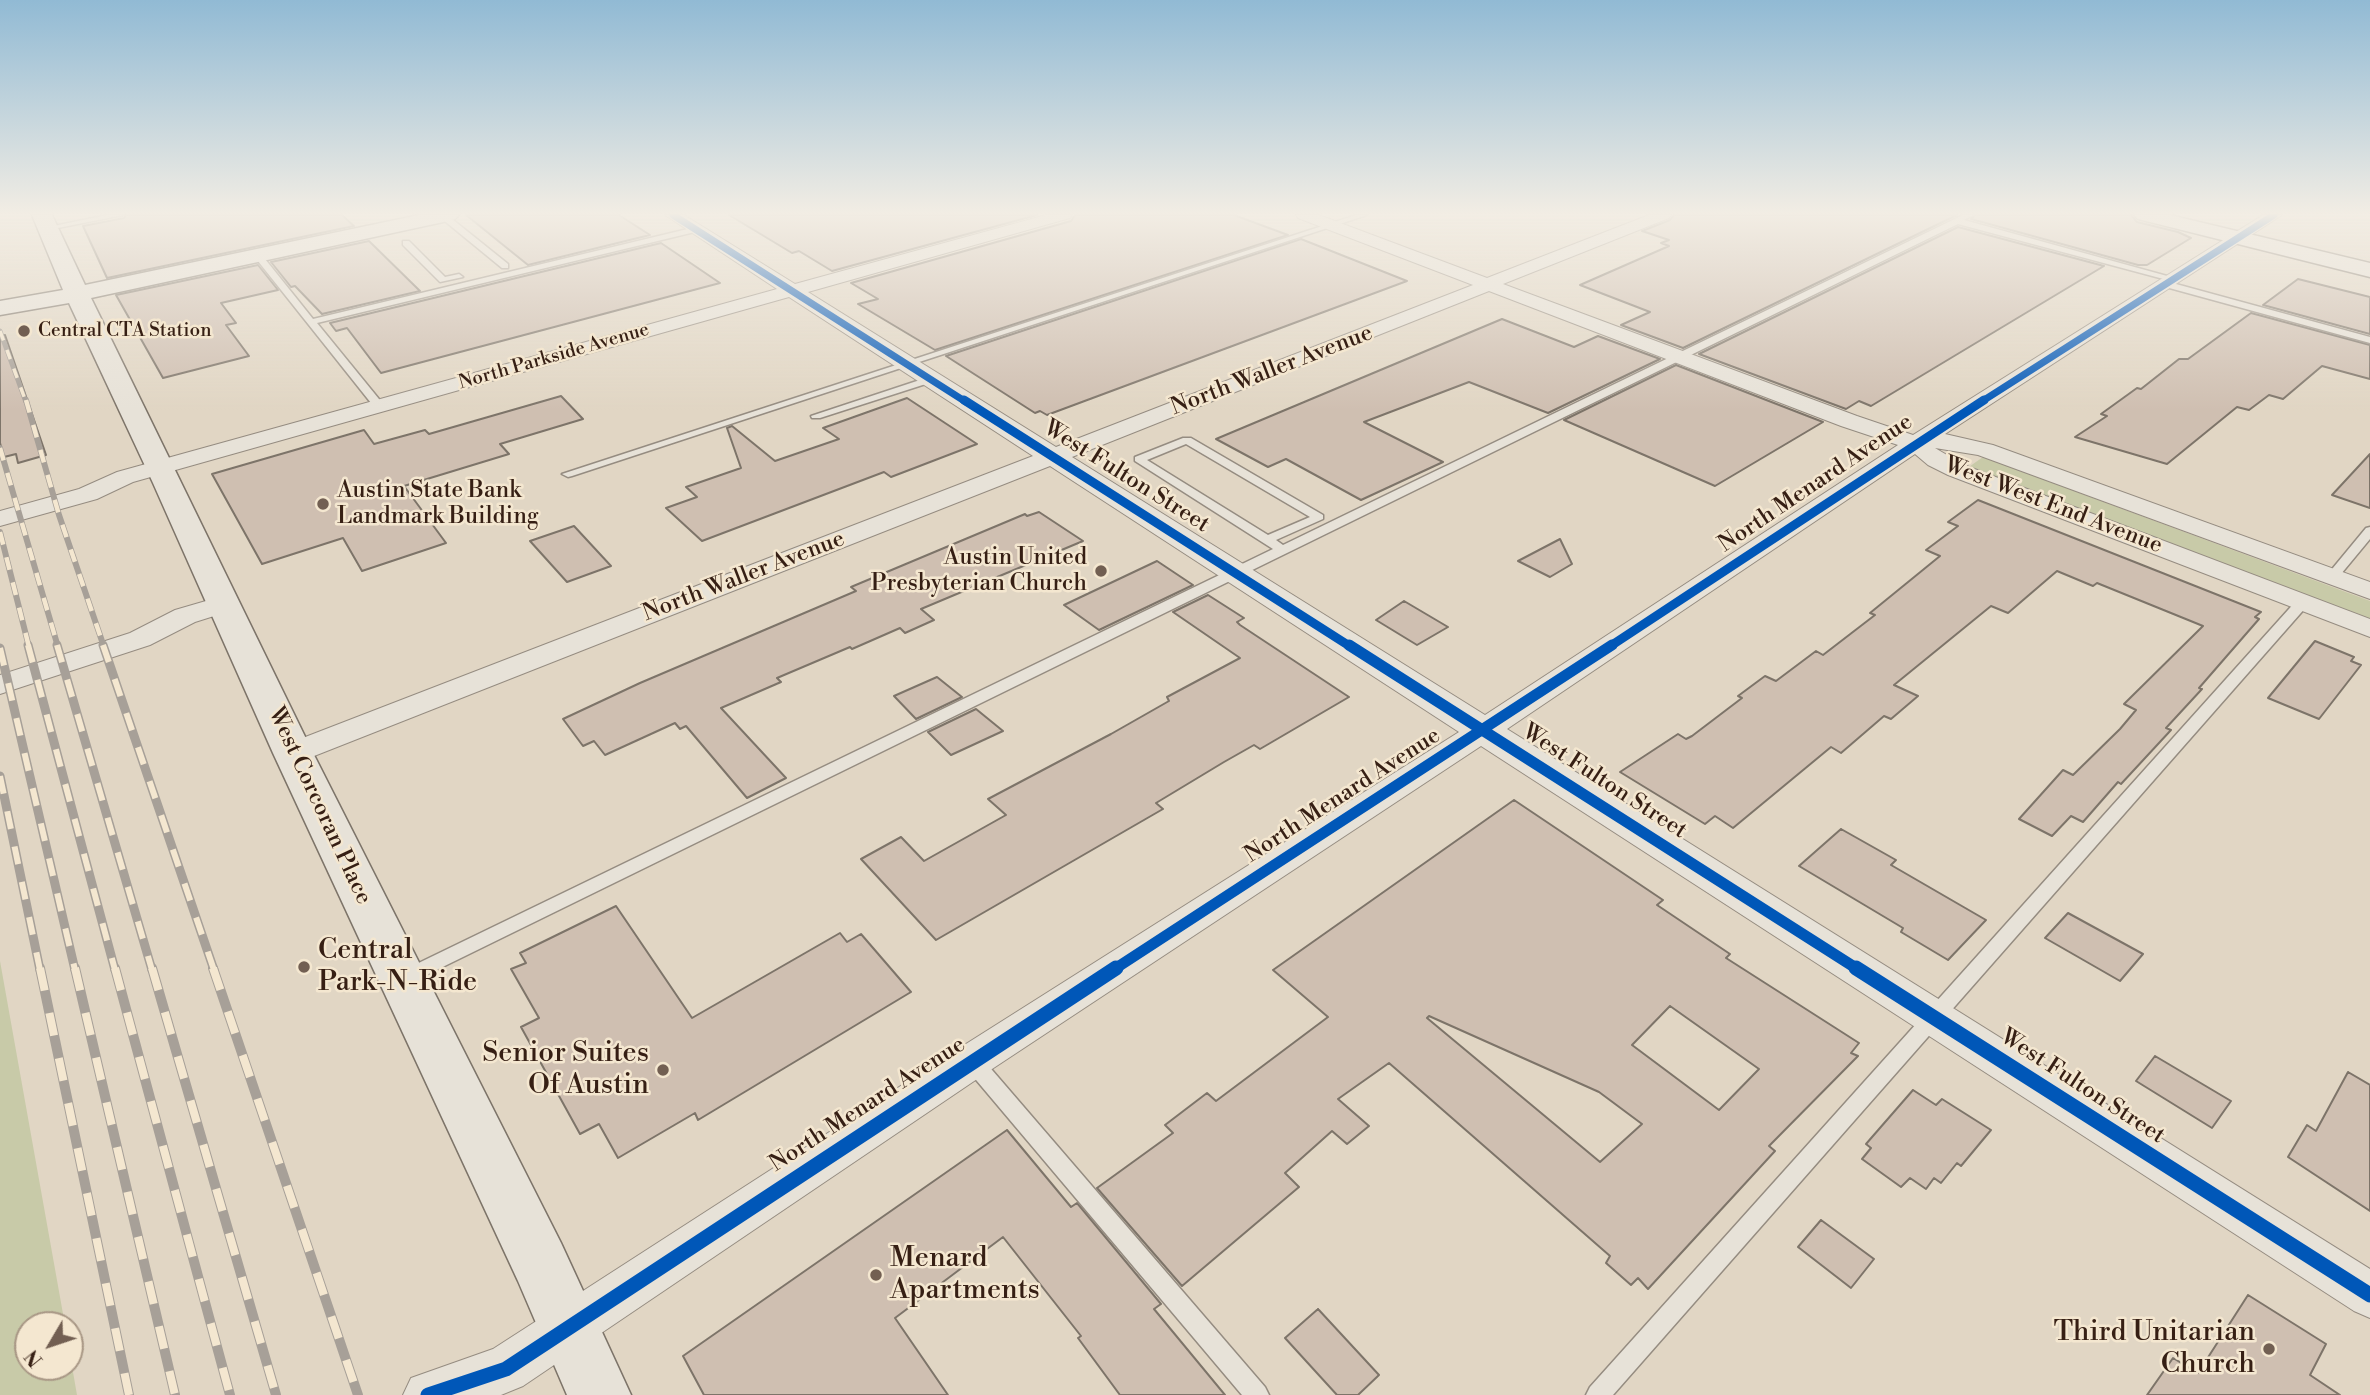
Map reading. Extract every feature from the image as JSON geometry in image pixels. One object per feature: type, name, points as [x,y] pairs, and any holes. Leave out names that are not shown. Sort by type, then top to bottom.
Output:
[{"type":"street","name":"West Corcoran Place","points":[[54,280],[57,299],[142,472],[204,610],[293,753],[569,1327],[599,1395]]},
{"type":"street","points":[[0,308],[145,280]]},
{"type":"street","name":"West Fulton Street","points":[[777,280],[2370,1295]]},
{"type":"street","name":"North Parkside Avenue","points":[[0,506],[88,482],[142,472],[828,280]]},
{"type":"street","points":[[1479,280],[1916,443]]},
{"type":"street","name":"North Waller Avenue","points":[[293,753],[1472,293],[1499,280]]},
{"type":"street","name":"North Menard Avenue","points":[[428,1395],[496,1382],[569,1327],[972,1061],[1484,730],[1916,443],[2169,281]]},
{"type":"street","points":[[0,315],[57,299]]},
{"type":"street","name":"West West End Avenue","points":[[1916,443],[1942,440],[1985,450],[2370,591]]},
{"type":"street","name":"West West End Avenue","points":[[1916,443],[1936,460],[1956,470],[2370,629]]},
{"type":"street","name":"North Parkside Avenue","points":[[0,519],[88,494],[142,472]]},
{"type":"street","points":[[0,668],[135,624],[204,610]]},
{"type":"street","points":[[0,685],[140,639],[204,610]]},
{"type":"lane","points":[[277,280],[379,406]]},
{"type":"lane","points":[[311,322],[468,280]]},
{"type":"lane","points":[[568,474],[919,371],[1176,280]]},
{"type":"lane","points":[[401,980],[1836,280]]},
{"type":"lane","points":[[2166,280],[2370,340]]},
{"type":"lane","points":[[816,416],[919,371]]},
{"type":"lane","points":[[1267,540],[1319,517],[1187,440],[1139,459],[1235,520],[1267,540],[1283,550]]},
{"type":"lane","points":[[2332,576],[2370,531]]},
{"type":"lane","points":[[1598,1395],[1936,1018],[2302,603]]},
{"type":"lane","points":[[972,1061],[1257,1395]]},
{"type":"green space","points":[[1983,457],[2370,601],[2370,623],[1966,469]]},
{"type":"green space","points":[[0,961],[62,1311],[14,1311],[14,1381],[75,1381],[77,1395],[0,1395]]},
{"type":"building","points":[[187,280],[270,280],[278,290],[221,303],[236,323],[226,325],[249,356],[163,378],[116,295]]},
{"type":"building","points":[[285,280],[409,280],[420,291],[322,314],[295,286],[291,287]]},
{"type":"building","points":[[507,280],[716,280],[720,283],[381,373],[347,328],[336,331],[330,323]]},
{"type":"building","points":[[861,280],[1150,280],[935,350],[858,304],[878,299],[851,283]]},
{"type":"building","points":[[1176,280],[1407,281],[1047,415],[1040,411],[1035,413],[946,356]]},
{"type":"building","points":[[1591,280],[1823,280],[1683,348],[1621,325],[1650,312],[1580,285]]},
{"type":"building","points":[[1850,280],[2081,280],[1871,406],[1859,401],[1846,409],[1699,354]]},
{"type":"building","points":[[2297,280],[2370,297],[2370,334],[2263,305]]},
{"type":"building","points":[[2251,313],[2370,345],[2370,379],[2322,366],[2283,399],[2269,395],[2249,410],[2237,407],[2167,464],[2075,437],[2107,416],[2101,414],[2137,388],[2141,389],[2179,359],[2188,359]]},
{"type":"building","points":[[1502,319],[1574,347],[1598,336],[1660,359],[1548,413],[1469,382],[1364,422],[1443,462],[1361,500],[1286,459],[1268,467],[1216,439]]},
{"type":"building","points":[[5,335],[46,455],[18,463],[16,454],[4,457],[0,443],[0,336]]},
{"type":"building","points":[[1676,365],[1823,422],[1715,486],[1564,420]]},
{"type":"building","points":[[561,396],[583,419],[500,444],[509,454],[404,486],[446,543],[362,571],[343,538],[262,564],[212,474],[364,430],[374,444],[425,430],[429,434]]},
{"type":"building","points":[[907,398],[977,444],[891,477],[884,472],[702,541],[666,508],[697,497],[686,487],[741,468],[727,428],[732,426],[775,461],[839,439],[823,428]]},
{"type":"building","points":[[2370,454],[2370,508],[2332,495]]},
{"type":"building","points":[[1978,500],[2261,612],[2255,617],[2259,619],[2199,688],[2202,689],[2166,728],[2171,730],[2121,784],[2118,782],[2083,822],[2071,816],[2052,836],[2019,819],[2063,770],[2073,775],[2120,729],[2136,710],[2124,704],[2203,626],[2097,583],[2093,586],[2057,571],[2008,613],[1991,606],[1894,685],[1918,696],[1891,719],[1884,716],[1841,753],[1831,747],[1733,828],[1715,816],[1705,824],[1620,772],[1678,734],[1686,739],[1692,736],[1742,698],[1738,696],[1765,676],[1776,681],[1816,651],[1823,655],[1875,615],[1870,613],[1940,556],[1926,550],[1958,526],[1948,522]]},
{"type":"building","points":[[1039,512],[1083,541],[921,609],[934,620],[905,633],[900,628],[852,649],[850,647],[777,678],[781,682],[721,708],[786,778],[747,798],[686,726],[680,729],[675,723],[605,755],[594,741],[583,746],[563,719],[640,683],[856,591],[851,587],[1025,514],[1027,516]]},
{"type":"building","points":[[574,526],[611,566],[567,582],[530,541]]},
{"type":"building","points":[[1560,539],[1572,564],[1550,577],[1518,561]]},
{"type":"building","points":[[1157,561],[1193,585],[1099,630],[1064,605]]},
{"type":"building","points":[[1208,595],[1244,618],[1237,622],[1240,625],[1349,697],[1260,749],[1254,745],[1224,762],[1156,803],[1163,809],[936,940],[861,859],[901,837],[924,861],[1006,815],[988,799],[1111,734],[1169,701],[1167,697],[1240,658],[1173,612]]},
{"type":"building","points":[[1404,601],[1448,627],[1417,645],[1376,620]]},
{"type":"building","points":[[2315,641],[2354,657],[2351,661],[2361,665],[2319,719],[2268,698]]},
{"type":"building","points":[[937,677],[962,697],[916,719],[894,696]]},
{"type":"building","points":[[976,709],[1003,731],[951,755],[928,732]]},
{"type":"building","points":[[1514,800],[1663,900],[1657,905],[1730,954],[1726,958],[1859,1043],[1851,1053],[1858,1056],[1769,1146],[1775,1151],[1648,1289],[1638,1278],[1631,1285],[1606,1263],[1610,1256],[1389,1063],[1338,1099],[1369,1126],[1347,1144],[1332,1131],[1285,1173],[1299,1187],[1182,1286],[1097,1188],[1173,1133],[1165,1125],[1207,1093],[1216,1101],[1328,1017],[1273,970]],"holes":[[[1670,1006],[1759,1069],[1719,1110],[1632,1045]],[[1429,1016],[1599,1092],[1642,1124],[1600,1162],[1427,1018]]]},
{"type":"building","points":[[1841,829],[1896,860],[1891,865],[1986,920],[1948,960],[1901,932],[1903,928],[1799,866]]},
{"type":"building","name":"Senior Suites Of Austin","points":[[616,906],[692,1018],[840,933],[847,942],[861,934],[911,992],[698,1120],[695,1113],[618,1158],[599,1124],[580,1134],[521,1027],[539,1018],[511,969],[526,963],[520,953]]},
{"type":"building","points":[[2068,913],[2143,954],[2120,981],[2045,938]]},
{"type":"building","points":[[2155,1056],[2231,1101],[2212,1128],[2136,1081]]},
{"type":"building","points":[[2348,1072],[2370,1085],[2370,1211],[2288,1157],[2307,1125],[2316,1131]]},
{"type":"building","points":[[1913,1090],[1936,1105],[1942,1099],[1991,1130],[1961,1166],[1957,1163],[1941,1183],[1934,1178],[1926,1189],[1910,1178],[1901,1187],[1862,1159],[1871,1148],[1866,1144]]},
{"type":"building","points":[[1007,1130],[1071,1207],[1077,1203],[1161,1304],[1154,1309],[1225,1395],[1120,1395],[1078,1338],[1081,1336],[1003,1237],[895,1318],[948,1395],[704,1395],[683,1356]]},
{"type":"building","points":[[1821,1220],[1874,1259],[1851,1288],[1798,1247]]},
{"type":"building","name":"Third Unitarian Church","points":[[2248,1295],[2326,1344],[2310,1375],[2340,1395],[2147,1395],[2173,1358],[2198,1373]]},
{"type":"building","points":[[1318,1309],[1379,1375],[1358,1395],[1337,1395],[1285,1338]]},
{"type":"railway","points":[[0,331],[26,402]]},
{"type":"railway","points":[[26,400],[59,515],[104,647]]},
{"type":"railway","points":[[0,448],[58,647]]},
{"type":"railway","points":[[0,532],[29,647]]},
{"type":"railway","points":[[28,645],[115,970]]},
{"type":"railway","points":[[57,645],[152,970]]},
{"type":"railway","points":[[103,645],[214,970]]},
{"type":"railway","points":[[0,648],[75,970]]},
{"type":"railway","points":[[0,776],[40,970]]},
{"type":"railway","points":[[40,968],[129,1395]]},
{"type":"railway","points":[[75,968],[175,1395]]},
{"type":"railway","points":[[115,968],[230,1395]]},
{"type":"railway","points":[[152,968],[276,1395]]},
{"type":"railway","points":[[213,968],[358,1395]]},
{"type":"cycle path","points":[[775,280],[2370,1295]]},
{"type":"cycle path","points":[[428,1395],[506,1369],[972,1061],[1484,730],[1916,443],[2172,280]]},
{"type":"place","name":"Central CTA Station","points":[[24,331]]},
{"type":"place","name":"Austin State Bank Landmark Building","points":[[323,504]]},
{"type":"place","name":"Austin United Presbyterian Church","points":[[1101,571]]},
{"type":"place","name":"Central Park-N-Ride","points":[[304,967]]},
{"type":"place","name":"Senior Suites Of Austin","points":[[663,1070]]},
{"type":"place","name":"Menard Apartments","points":[[876,1275]]},
{"type":"place","name":"Third Unitarian Church","points":[[2269,1349]]}]
